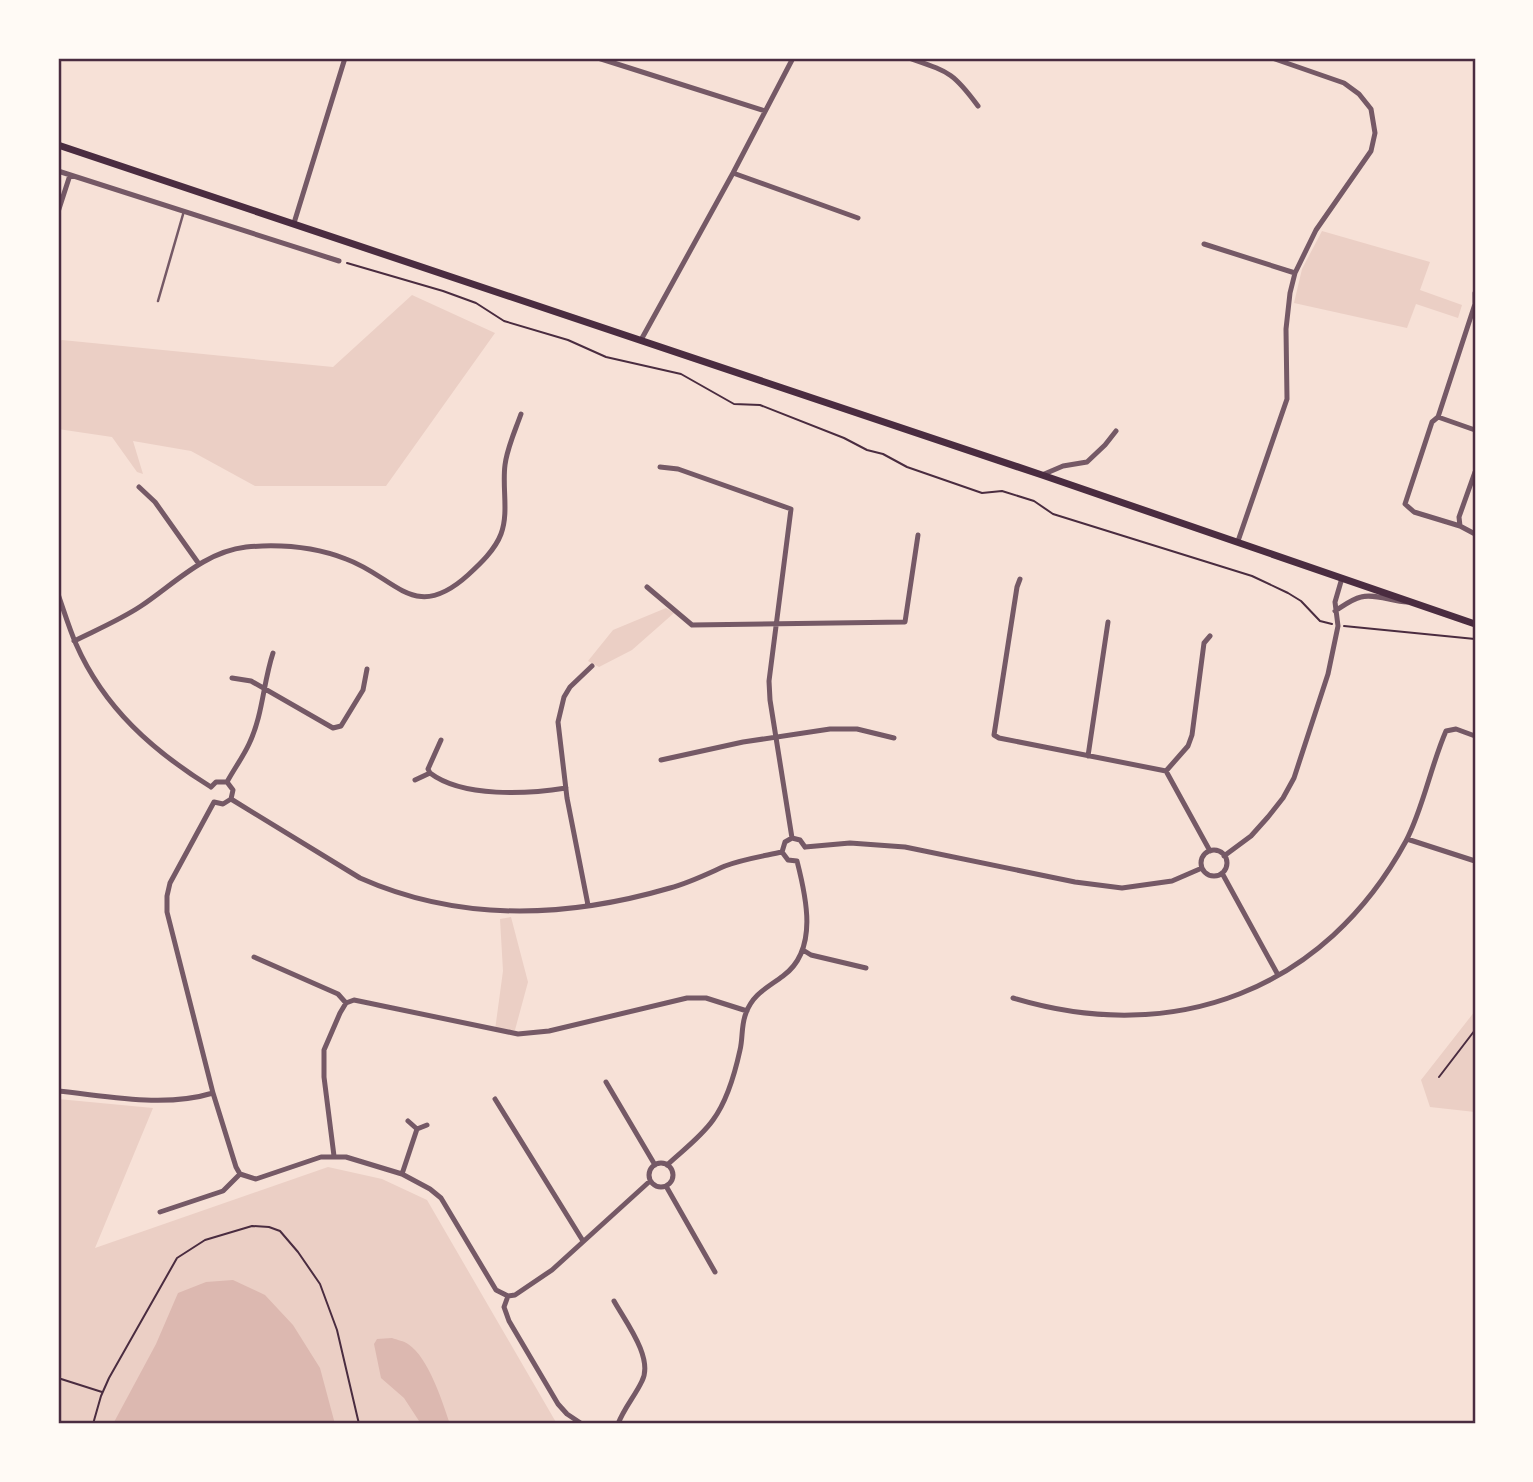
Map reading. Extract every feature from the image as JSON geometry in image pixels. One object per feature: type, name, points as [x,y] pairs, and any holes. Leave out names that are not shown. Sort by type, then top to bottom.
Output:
[{"type":"main road","points":[[58,145],[1238,541],[1407,603],[1475,624]]},
{"type":"street","points":[[295,223],[345,58]]},
{"type":"street","points":[[598,58],[765,111]]},
{"type":"street","points":[[640,340],[733,173],[793,58]]},
{"type":"street","points":[[909,58],[946,71],[959,80],[978,106]]},
{"type":"street","points":[[1238,541],[1287,399],[1286,329],[1295,274],[1316,230],[1358,173],[1374,144],[1371,109],[1359,93],[1344,83],[1272,58]]},
{"type":"street","points":[[58,171],[339,261]]},
{"type":"street","points":[[733,173],[858,218]]},
{"type":"street","points":[[58,212],[70,175]]},
{"type":"street","points":[[1204,244],[1295,274]]},
{"type":"street","points":[[1475,293],[1475,304],[1438,417],[1432,422],[1405,504],[1409,510],[1460,526],[1475,534]]},
{"type":"street","points":[[74,641],[138,608],[216,554],[244,548],[296,548],[343,557],[367,567],[408,595],[441,595],[476,568],[502,533],[505,464],[522,414]]},
{"type":"street","points":[[1438,417],[1475,430]]},
{"type":"street","points":[[1042,475],[1063,466],[1087,462],[1116,431]]},
{"type":"street","points":[[660,467],[678,469],[791,509],[769,681],[792,838]]},
{"type":"street","points":[[1460,526],[1459,517],[1475,471]]},
{"type":"street","points":[[139,487],[155,502],[199,564]]},
{"type":"street","points":[[648,587],[692,625],[905,622],[918,535]]},
{"type":"street","points":[[1224,856],[1251,836],[1283,798],[1294,778],[1328,674],[1338,626],[1335,602],[1342,578]]},
{"type":"street","points":[[1020,579],[994,735],[1166,771]]},
{"type":"street","points":[[58,594],[74,641],[86,666],[117,712],[166,757],[211,787]]},
{"type":"street","points":[[1335,611],[1353,600],[1368,596],[1394,603],[1407,603]]},
{"type":"street","points":[[1088,756],[1108,622]]},
{"type":"street","points":[[1166,771],[1188,746],[1192,735],[1204,643],[1210,636]]},
{"type":"street","points":[[227,782],[250,743],[266,690],[265,678],[273,653]]},
{"type":"street","points":[[588,905],[566,788],[559,739],[559,708],[570,687],[592,666]]},
{"type":"street","points":[[232,678],[251,681],[333,728],[341,726],[363,690],[367,669]]},
{"type":"street","points":[[661,760],[831,729],[857,729],[894,738]]},
{"type":"street","points":[[1013,998],[1092,1016],[1179,1012],[1224,1000],[1301,963],[1346,925],[1367,900],[1407,839],[1446,731],[1456,729],[1475,736]]},
{"type":"street","points":[[441,740],[428,769],[444,781],[484,790],[532,792],[566,788]]},
{"type":"street","points":[[1166,771],[1210,851]]},
{"type":"street","points":[[415,780],[430,773]]},
{"type":"street","points":[[216,782],[227,782],[233,790],[231,799],[223,804],[214,802],[209,795],[211,787],[216,782]]},
{"type":"street","points":[[231,799],[360,877],[399,892],[440,903],[497,912],[564,909],[654,893],[727,865],[782,852]]},
{"type":"street","points":[[214,802],[176,871],[167,897],[170,928],[213,1093],[240,1174],[256,1180],[321,1157],[334,1156],[346,1157],[402,1174],[430,1189],[441,1199],[496,1290],[508,1296],[515,1295],[541,1279],[650,1181],[650,1169],[654,1165],[667,1165],[706,1129],[721,1107],[740,1050],[747,1011],[757,994],[792,968],[803,950],[806,934],[805,895],[797,861]]},
{"type":"street","points":[[792,838],[800,840],[805,847],[804,856],[797,861],[788,860],[782,852],[785,842],[792,838]]},
{"type":"street","points":[[1407,839],[1475,861]]},
{"type":"street","points":[[805,847],[850,843],[905,847],[1075,882],[1122,888],[1172,881],[1202,868]]},
{"type":"street","points":[[1210,851],[1217,851],[1224,856],[1226,863],[1222,873],[1210,876],[1202,868],[1201,860],[1210,851]]},
{"type":"street","points":[[1222,873],[1278,975]]},
{"type":"street","points":[[803,950],[811,955],[866,968]]},
{"type":"street","points":[[254,957],[338,994],[346,1003]]},
{"type":"street","points":[[334,1156],[324,1077],[324,1050],[346,1003],[354,1000],[519,1034],[549,1031],[687,998],[706,998],[747,1011]]},
{"type":"street","points":[[606,1082],[654,1165]]},
{"type":"street","points":[[58,1091],[146,1100],[188,1100],[213,1093]]},
{"type":"street","points":[[495,1100],[583,1241]]},
{"type":"street","points":[[408,1121],[417,1129]]},
{"type":"street","points":[[402,1174],[417,1129],[427,1125]]},
{"type":"street","points":[[650,1181],[660,1187],[672,1180],[672,1171],[667,1165]]},
{"type":"street","points":[[160,1212],[223,1191],[240,1174]]},
{"type":"street","points":[[666,1185],[715,1272]]},
{"type":"street","points":[[508,1296],[504,1307],[509,1321],[558,1404],[582,1424]]},
{"type":"street","points":[[614,1301],[646,1363],[643,1380],[618,1424]]},
{"type":"lane","points":[[158,301],[184,211]]},
{"type":"path","points":[[339,261],[443,290],[476,303],[504,321],[568,340],[606,357],[681,374],[734,404],[760,405],[952,484],[988,494],[1002,491],[1034,502],[1053,514],[1252,576],[1301,601],[1320,621],[1338,626],[1475,639]]},
{"type":"path","points":[[1439,1077],[1475,1030]]},
{"type":"path","points":[[93,1424],[103,1392],[177,1258],[205,1240],[252,1226],[280,1231],[320,1284],[337,1330],[359,1424]]},
{"type":"path","points":[[58,1378],[67,1383],[103,1392]]},
{"type":"shaded area","points":[[1322,231],[1430,262],[1420,290],[1462,305],[1458,318],[1416,304],[1407,328],[1294,303],[1302,269]]},
{"type":"shaded area","points":[[412,295],[495,333],[386,486],[255,486],[191,451],[133,441],[143,474],[137,472],[112,437],[58,429],[58,342],[62,340],[333,367]]},
{"type":"shaded area","points":[[666,608],[674,613],[632,650],[599,667],[588,661],[613,630]]},
{"type":"shaded area","points":[[511,917],[528,982],[515,1030],[495,1030],[503,971],[500,919]]},
{"type":"shaded area","points":[[1475,1011],[1475,1112],[1430,1107],[1421,1080]]},
{"type":"shaded area","points":[[58,1099],[153,1108],[95,1248],[328,1167],[382,1179],[427,1200],[557,1424],[58,1424]]},
{"type":"shaded area","points":[[233,1280],[265,1295],[293,1325],[320,1368],[335,1424],[113,1424],[156,1344],[178,1293],[206,1282]]},
{"type":"shaded area","points":[[392,1338],[408,1344],[422,1359],[434,1381],[450,1424],[421,1424],[404,1398],[381,1378],[374,1344],[377,1339]]}]
